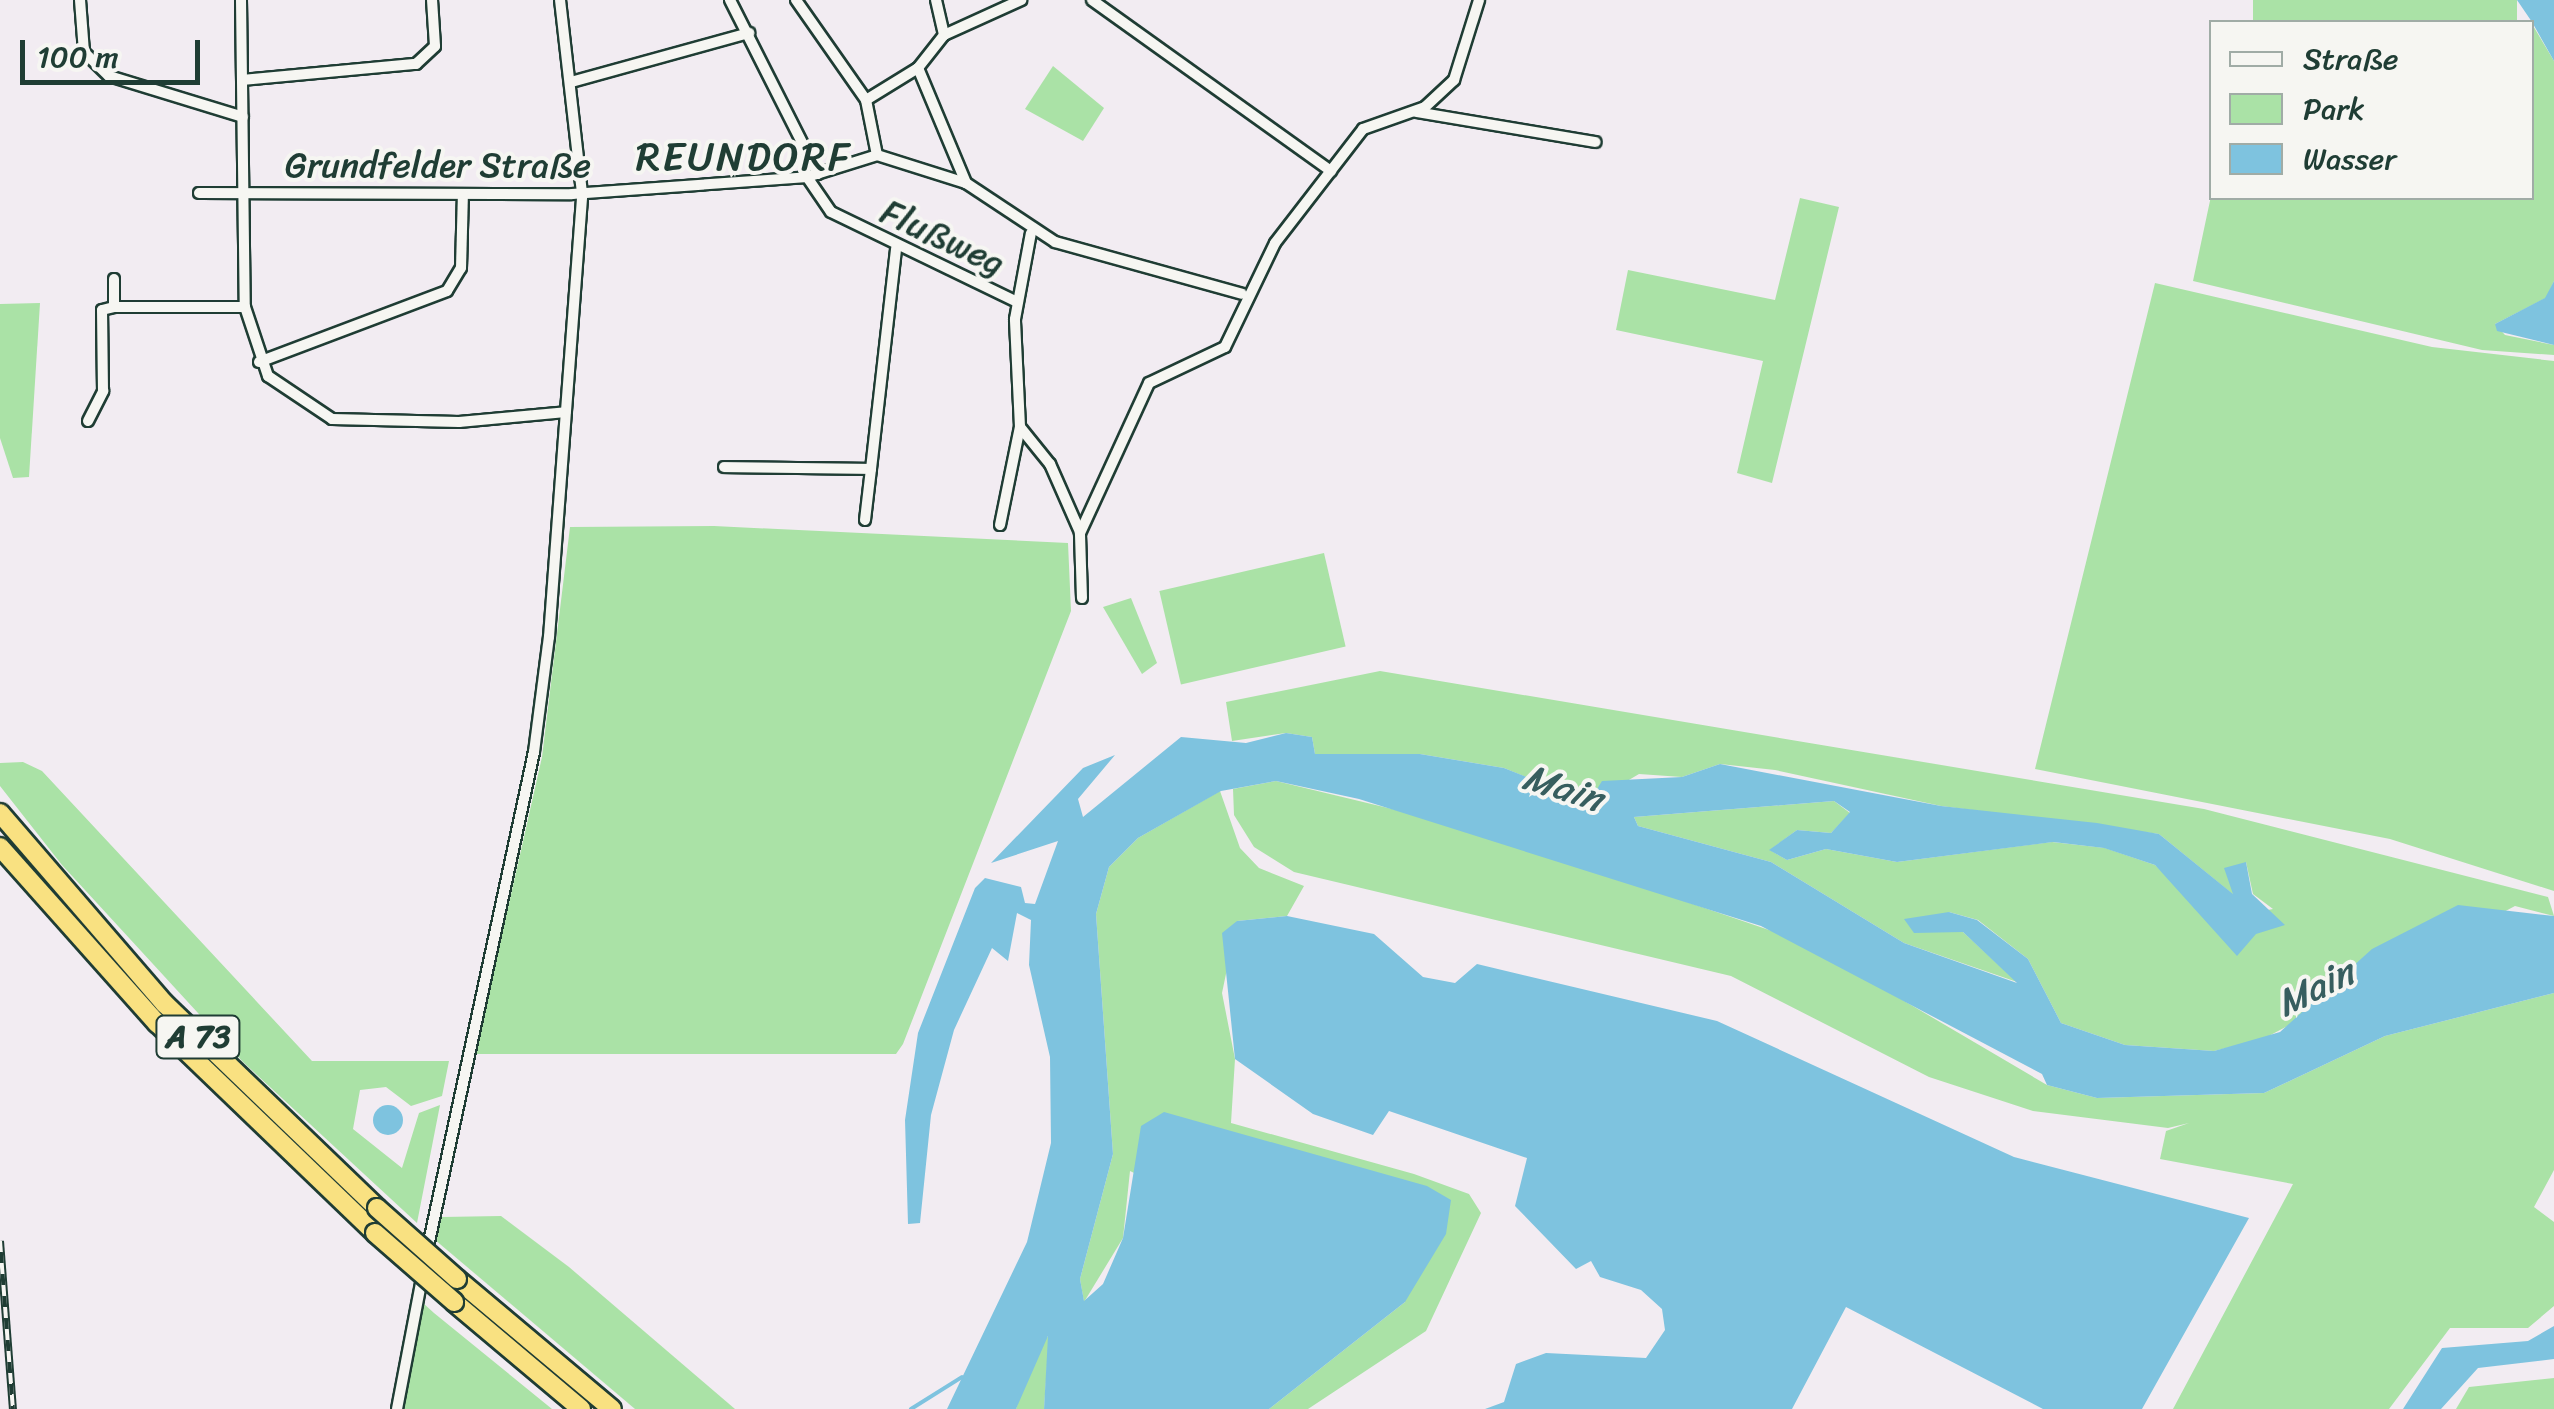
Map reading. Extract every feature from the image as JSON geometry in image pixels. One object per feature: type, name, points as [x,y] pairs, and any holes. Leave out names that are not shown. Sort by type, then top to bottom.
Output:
[{"type":"highway","name":"A 73","points":[[0,813],[165,1004],[377,1208],[612,1409]]},
{"type":"highway","name":"A 73","points":[[0,847],[34,890],[225,1092],[375,1232],[581,1409]]},
{"type":"street","points":[[80,0],[84,52],[109,76],[243,117]]},
{"type":"street","points":[[241,0],[245,307],[260,362],[278,387],[332,419],[459,422],[566,412]]},
{"type":"street","points":[[242,80],[416,64],[436,46],[432,0]]},
{"type":"street","points":[[397,1409],[534,752],[562,476],[582,193],[560,0]]},
{"type":"street","name":"Flußweg","points":[[730,0],[749,33],[830,212],[896,248],[1017,302]]},
{"type":"street","points":[[796,0],[866,100],[877,155],[966,183],[1031,233],[1242,294]]},
{"type":"street","points":[[936,0],[944,35]]},
{"type":"street","points":[[866,100],[918,68],[944,35],[1021,0]]},
{"type":"street","points":[[1092,0],[1331,171]]},
{"type":"street","points":[[1414,112],[1461,69],[1480,0]]},
{"type":"street","points":[[571,82],[749,33]]},
{"type":"street","points":[[918,68],[966,183]]},
{"type":"street","points":[[1080,533],[1149,383],[1225,347],[1242,294],[1369,123],[1414,112],[1596,142]]},
{"type":"street","name":"Grundfelder Straße","points":[[199,193],[582,193],[813,176],[877,155]]},
{"type":"street","points":[[260,362],[446,291],[461,268],[463,194]]},
{"type":"street","points":[[1000,525],[1020,427],[1017,302],[1031,233]]},
{"type":"street","points":[[865,520],[896,248]]},
{"type":"street","points":[[114,279],[114,307]]},
{"type":"street","points":[[88,422],[103,392],[102,310],[245,307]]},
{"type":"street","points":[[1020,427],[1050,464],[1080,533],[1082,598]]},
{"type":"street","points":[[724,467],[871,468]]},
{"type":"green space","points":[[2253,0],[2517,0],[2517,20],[2253,20]]},
{"type":"green space","points":[[2534,27],[2554,61],[2554,281],[2546,298],[2495,324],[2505,335],[2554,345],[2554,355],[2482,350],[2193,281],[2210,200],[2534,200]]},
{"type":"green space","points":[[1053,66],[1104,108],[1083,141],[1025,109]]},
{"type":"green space","points":[[1800,198],[1839,207],[1772,483],[1737,473],[1763,361],[1616,330],[1628,270],[1775,300]]},
{"type":"green space","points":[[2155,283],[2432,347],[2554,361],[2554,891],[2390,839],[2035,769]]},
{"type":"green space","points":[[40,303],[29,477],[13,478],[0,438],[0,304]]},
{"type":"green space","points":[[714,526],[1068,543],[1071,611],[903,1044],[896,1054],[475,1054],[542,757],[570,527]]},
{"type":"green space","points":[[1324,553],[1346,647],[1181,685],[1159,591]]},
{"type":"green space","points":[[1131,598],[1157,663],[1142,674],[1103,607]]},
{"type":"green space","points":[[1380,671],[2204,809],[2548,897],[2554,916],[2515,906],[2263,1039],[2214,1051],[2125,1045],[2061,1023],[2028,959],[1978,920],[1949,912],[1928,927],[1963,932],[2017,982],[1904,943],[1771,862],[1638,826],[1634,817],[1834,801],[1850,813],[1831,833],[1797,830],[1770,850],[1787,860],[1826,849],[1897,862],[2052,842],[2105,848],[2155,865],[2214,920],[2273,909],[2253,894],[2246,862],[2235,896],[2159,834],[1941,806],[1775,770],[1720,764],[1682,777],[1639,774],[1590,803],[1504,768],[1420,754],[1315,754],[1312,737],[1286,733],[1232,741],[1226,702]]},
{"type":"green space","points":[[23,762],[42,771],[312,1061],[449,1061],[442,1096],[411,1106],[386,1087],[360,1090],[353,1129],[402,1168],[419,1113],[440,1105],[417,1223],[243,1062],[62,865],[0,786],[0,763]]},
{"type":"green space","points":[[1276,781],[1471,828],[1804,942],[2047,1085],[2097,1098],[2264,1093],[2385,1036],[2554,993],[2554,1170],[2534,1207],[2554,1222],[2554,1306],[2528,1328],[2450,1328],[2389,1409],[2173,1409],[2293,1184],[2160,1159],[2166,1131],[2189,1123],[2168,1128],[2033,1111],[1929,1077],[1731,976],[1294,872],[1254,847],[1234,815],[1233,789]]},
{"type":"green space","points":[[1220,791],[1240,848],[1259,868],[1304,886],[1287,916],[1237,921],[1222,993],[1235,1059],[1231,1123],[1414,1174],[1469,1194],[1481,1213],[1426,1331],[1308,1409],[1269,1409],[1405,1302],[1130,1171],[1123,1238],[1084,1302],[1080,1279],[1113,1154],[1096,914],[1109,867],[1138,838]]},
{"type":"green space","points":[[501,1216],[569,1267],[735,1409],[635,1409],[434,1239],[442,1217]]},
{"type":"green space","points":[[423,1303],[434,1313],[552,1409],[403,1409]]},
{"type":"green space","points":[[1049,1336],[1044,1409],[1016,1409],[1037,1344]]},
{"type":"green space","points":[[2554,1378],[2554,1409],[2456,1409],[2469,1387]]},
{"type":"water","points":[[2517,0],[2554,0],[2554,61],[2534,20]]},
{"type":"water","points":[[2554,281],[2554,345],[2497,331],[2495,324],[2545,298]]},
{"type":"water","points":[[1286,733],[1312,737],[1315,754],[1420,754],[1504,768],[1589,802],[1602,781],[1682,777],[1720,764],[1941,806],[2097,823],[2159,834],[2233,894],[2224,868],[2246,862],[2252,894],[2285,925],[2256,934],[2237,956],[2155,865],[2104,848],[2053,842],[1897,862],[1826,849],[1787,860],[1769,850],[1797,830],[1831,833],[1850,812],[1834,801],[1634,817],[1638,826],[1771,862],[1904,943],[2017,983],[1963,932],[1914,933],[1904,919],[1949,912],[1977,920],[2028,959],[2061,1023],[2125,1045],[2214,1051],[2280,1032],[2372,949],[2458,905],[2554,916],[2554,993],[2385,1036],[2264,1093],[2097,1098],[2047,1085],[2042,1074],[1761,926],[1359,799],[1276,781],[1221,791],[1138,838],[1109,867],[1096,914],[1113,1154],[1080,1279],[1084,1301],[1103,1284],[1123,1238],[1141,1126],[1164,1112],[1427,1186],[1451,1200],[1446,1234],[1405,1302],[1269,1409],[1044,1409],[1048,1336],[1016,1409],[947,1409],[1027,1242],[1051,1143],[1050,1057],[1029,965],[1031,920],[1017,913],[1008,961],[992,948],[954,1030],[931,1115],[920,1223],[908,1224],[905,1120],[918,1033],[975,888],[985,878],[1021,887],[1025,903],[1035,904],[1058,841],[991,863],[1083,768],[1115,755],[1078,799],[1083,817],[1181,737],[1246,743]]},
{"type":"water","points":[[1287,916],[1374,934],[1423,977],[1455,983],[1477,964],[1717,1021],[2014,1157],[2249,1218],[2142,1409],[2043,1409],[1846,1307],[1792,1409],[1485,1409],[1504,1402],[1516,1364],[1546,1353],[1646,1358],[1665,1330],[1662,1309],[1641,1290],[1600,1277],[1591,1261],[1576,1269],[1515,1206],[1527,1158],[1389,1111],[1373,1135],[1313,1114],[1235,1059],[1222,933],[1237,921]]},
{"type":"water","points":[[388,1105],[402,1114],[403,1120],[394,1134],[388,1135],[374,1126],[373,1120],[382,1106]]},
{"type":"water","points":[[2554,1326],[2554,1359],[2478,1368],[2441,1409],[2403,1409],[2442,1348],[2528,1341]]},
{"type":"waterway","points":[[911,1409],[962,1377]]},
{"type":"railway","points":[[0,1241],[13,1409]]},
{"type":"district","name":"REUNDORF","points":[[744,157]]},
{"type":"water label","name":"Main","points":[[1563,788]]},
{"type":"water label","name":"Main","points":[[2315,988]]}]
